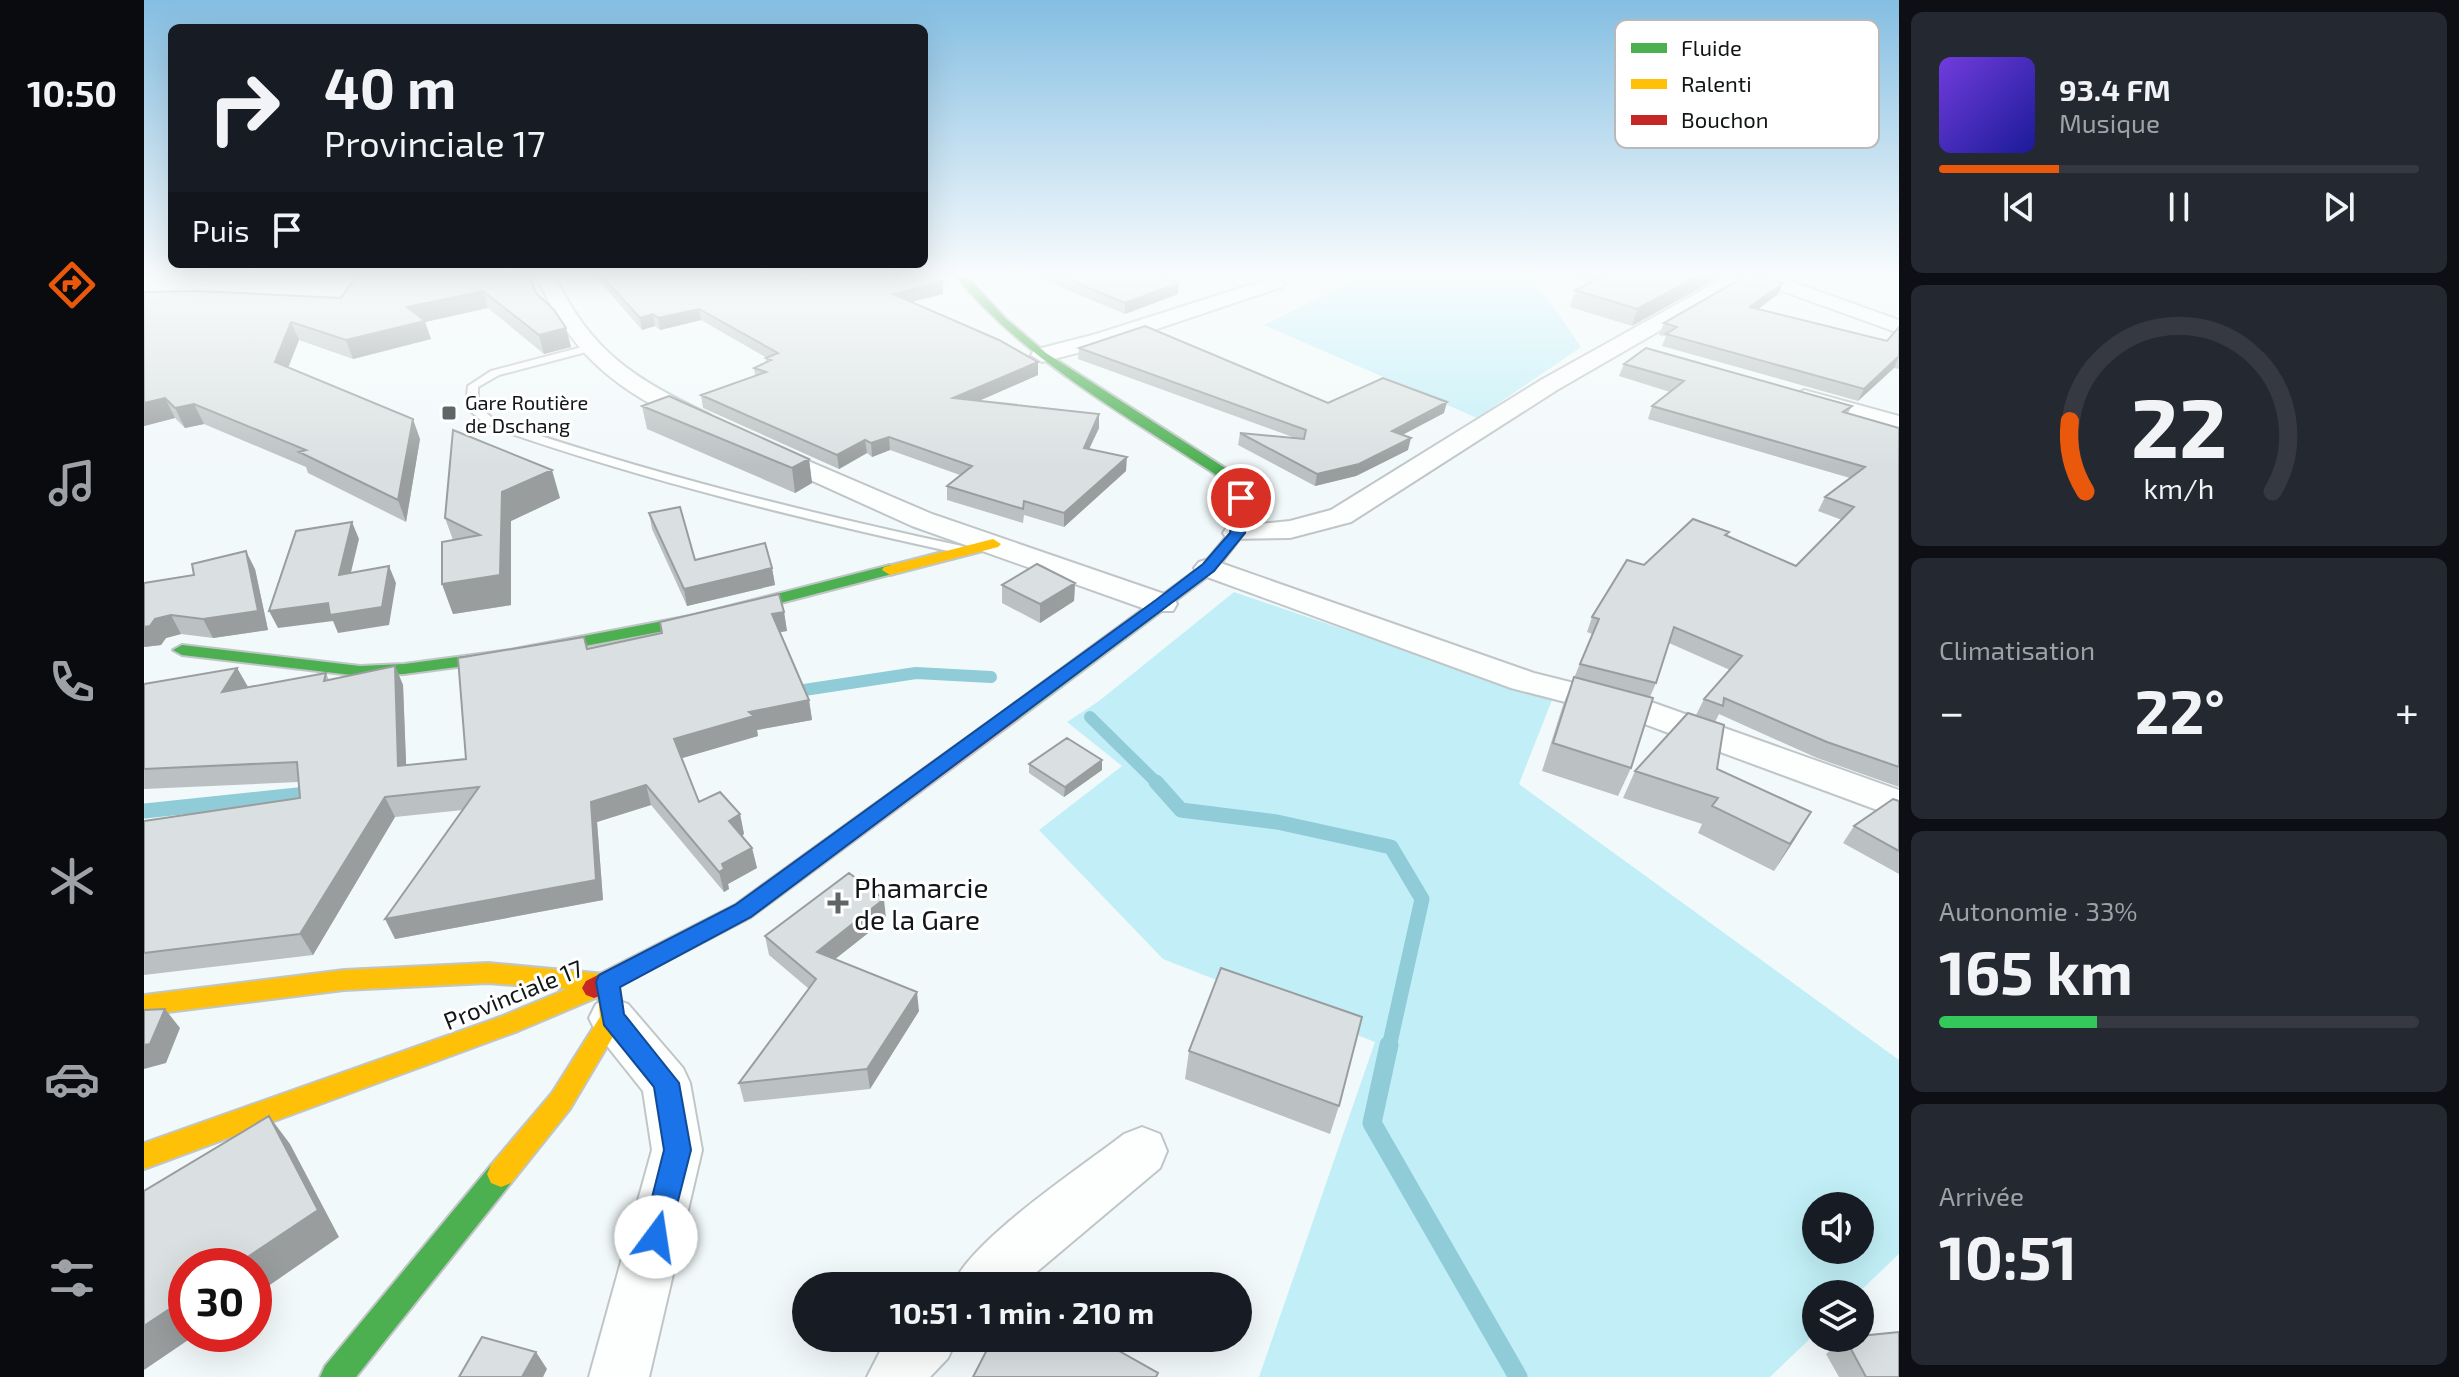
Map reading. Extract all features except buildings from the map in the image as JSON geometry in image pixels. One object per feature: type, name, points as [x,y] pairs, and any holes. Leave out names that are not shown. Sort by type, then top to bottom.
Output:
[{"type":"main road","points":[[1022,338],[1042,355],[1220,471],[1241,498],[1237,533]]},
{"type":"main road","name":"Provinciale 17","points":[[144,1156],[509,1024],[610,1000],[743,911],[1162,604],[1209,568],[1237,533]]},
{"type":"main road","points":[[182,650],[360,671],[404,669],[510,655],[696,620],[993,544]]},
{"type":"main road","points":[[144,1005],[344,980],[488,973],[610,1000],[561,1101],[336,1377]]},
{"type":"street","points":[[577,338],[619,376],[725,431]]},
{"type":"street","points":[[1042,355],[1106,338]]},
{"type":"street","points":[[1237,533],[1286,531],[1341,516],[1549,385],[1633,338]]},
{"type":"street","points":[[1623,345],[1652,353]]},
{"type":"street","points":[[1784,391],[1899,424]]},
{"type":"street","points":[[754,445],[922,520],[1162,604]]},
{"type":"street","points":[[1209,568],[1523,681],[1642,711],[1899,804]]},
{"type":"street","points":[[610,1000],[666,1083],[677,1150],[619,1377]]},
{"type":"street","points":[[994,1272],[1142,1151]]},
{"type":"street","points":[[897,1377],[913,1352]]},
{"type":"lane","points":[[586,349],[495,373],[473,386],[472,407],[480,416],[548,442],[738,501],[967,552]]},
{"type":"shaded area","points":[[1294,338],[1575,338],[1581,347],[1477,418]]},
{"type":"shaded area","points":[[1234,592],[1552,700],[1519,784],[1899,1060],[1899,1254],[1872,1280],[1802,1280],[1802,1346],[1770,1377],[1259,1377],[1375,1042],[1163,959],[1039,830],[1122,766],[1067,722],[1099,701]]},
{"type":"waterway","points":[[791,692],[916,673],[991,677]]},
{"type":"waterway","points":[[1090,717],[1156,782]]},
{"type":"waterway","points":[[1156,782],[1181,810],[1277,822],[1391,847],[1422,899],[1389,1047]]},
{"type":"waterway","points":[[144,811],[316,793]]},
{"type":"waterway","points":[[1389,1045],[1372,1123],[1518,1377]]},
{"type":"traffic: fast","points":[[1011,715],[1209,568],[1237,533],[1241,498],[1220,471],[1042,355],[1022,338]]},
{"type":"traffic: fast","points":[[182,650],[360,671],[404,669],[510,655],[696,620],[890,570]]},
{"type":"traffic: fast","points":[[336,1377],[501,1174]]},
{"type":"traffic: slow","points":[[890,570],[993,544]]},
{"type":"traffic: slow","points":[[144,1005],[344,980],[488,973],[608,982],[612,1018],[561,1101],[501,1174]]},
{"type":"traffic: slow","points":[[144,1156],[509,1024],[594,988]]},
{"type":"traffic: jam","points":[[594,988],[743,911],[1011,715]]},
{"type":"place","name":"Gare Routière de Dschang","points":[[449,413]]},
{"type":"place","name":"Phamarcie de la Gare","points":[[838,903]]},
{"type":"route","points":[[656,1237],[677,1150],[666,1083],[612,1018],[608,982],[743,911],[1162,604],[1209,568],[1237,533],[1241,498]]}]
